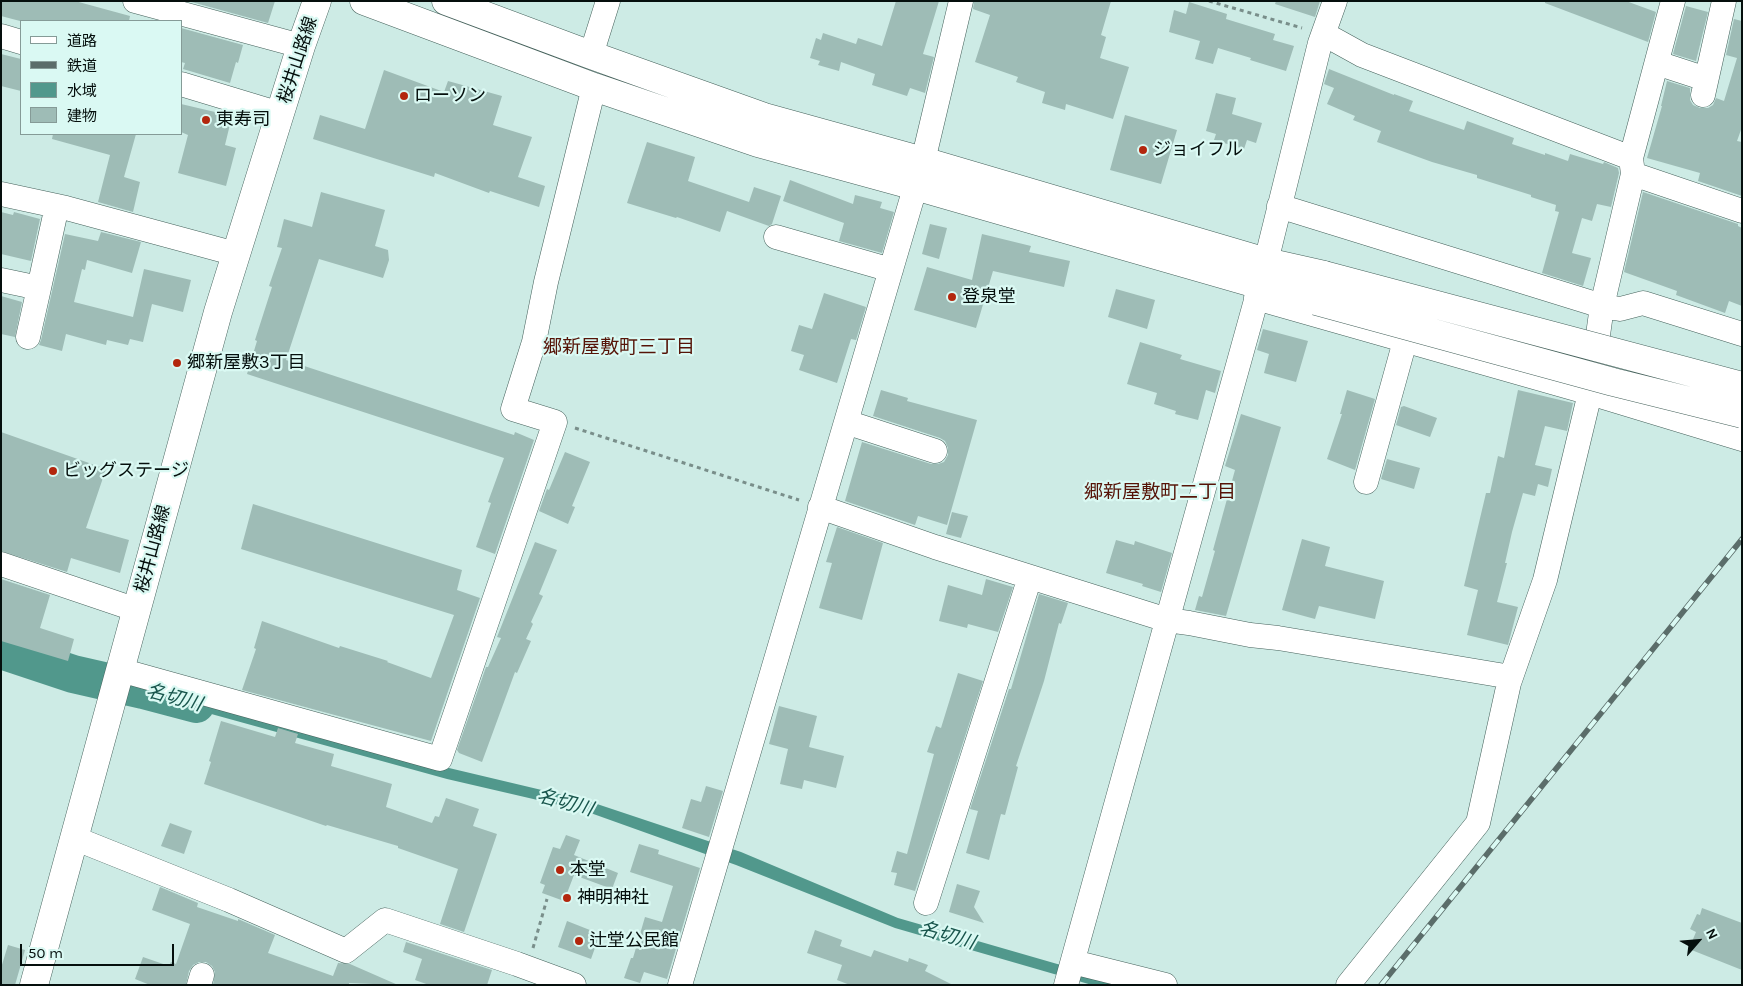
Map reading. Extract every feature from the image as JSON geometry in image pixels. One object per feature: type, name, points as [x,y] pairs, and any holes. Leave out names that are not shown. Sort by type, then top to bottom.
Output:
[{"type":"street","points":[[135,1],[301,46]]},
{"type":"street","name":"桜井山路線","points":[[34,985],[218,312],[301,46],[318,1]]},
{"type":"street","points":[[364,1],[594,87],[758,144],[1261,282],[1405,341],[1742,438]]},
{"type":"street","points":[[446,1],[592,56],[764,117],[923,161],[1316,301],[1613,382],[1742,414]]},
{"type":"street","points":[[592,56],[608,1]]},
{"type":"street","points":[[680,985],[923,161],[961,1]]},
{"type":"street","points":[[1066,985],[1261,282],[1324,34],[1336,1]]},
{"type":"street","points":[[1348,985],[1478,823],[1511,677],[1545,580],[1590,393],[1602,306],[1632,166],[1673,1]]},
{"type":"street","points":[[1657,63],[1704,87],[1720,2]]},
{"type":"street","points":[[1324,34],[1362,55],[1742,211]]},
{"type":"street","points":[[1,36],[20,42]]},
{"type":"street","points":[[182,84],[280,114]]},
{"type":"street","points":[[120,670],[440,759],[555,422],[513,409],[534,342],[546,282],[594,87]]},
{"type":"street","points":[[1,194],[57,206],[236,254]]},
{"type":"street","points":[[28,337],[57,206]]},
{"type":"street","points":[[1279,206],[1602,306],[1620,309],[1643,303],[1742,334]]},
{"type":"street","points":[[776,236],[891,270]]},
{"type":"street","points":[[1261,282],[1324,275],[1742,386]]},
{"type":"street","points":[[1,280],[38,288]]},
{"type":"street","points":[[1366,482],[1405,341]]},
{"type":"street","points":[[846,422],[935,451]]},
{"type":"street","points":[[820,507],[935,547],[1167,620],[1189,622],[1250,635],[1511,677]]},
{"type":"street","points":[[1,564],[137,610]]},
{"type":"street","points":[[926,903],[1030,577]]},
{"type":"street","points":[[74,838],[229,900],[346,951],[385,920],[574,985]]},
{"type":"street","points":[[1073,962],[1164,985]]},
{"type":"path","points":[[1209,1],[1324,34]]},
{"type":"path","points":[[555,422],[820,507]]},
{"type":"path","points":[[527,968],[547,899]]},
{"type":"water","points":[[148,685],[272,721],[449,768],[588,801],[741,852],[898,918],[1130,985],[1092,985],[895,928],[736,865],[585,811],[447,779],[146,696]]},
{"type":"building","points":[[1,1],[75,1],[130,16],[129,20],[20,21],[1,16]]},
{"type":"building","points":[[188,1],[275,1],[268,23]]},
{"type":"building","points":[[896,1],[939,1],[923,54],[934,57],[925,93],[910,88],[907,96],[872,85],[875,74],[841,62],[839,71],[818,65],[820,61],[810,58],[816,38],[821,40],[823,33],[856,44],[858,38],[882,46]]},
{"type":"building","points":[[974,1],[1111,1],[1101,35],[1106,37],[1100,58],[1129,67],[1113,119],[1066,104],[1065,110],[1042,103],[1045,92],[1016,82],[1018,77],[975,62],[990,15],[973,9]]},
{"type":"building","points":[[1276,1],[1320,1],[1315,17],[1275,4]]},
{"type":"building","points":[[1545,1],[1626,1],[1656,12],[1648,42],[1545,3]]},
{"type":"building","points":[[1189,2],[1227,14],[1226,19],[1275,34],[1273,40],[1294,46],[1286,71],[1218,48],[1213,64],[1195,59],[1200,41],[1169,32],[1174,10],[1186,14]]},
{"type":"building","points":[[1686,6],[1708,12],[1696,61],[1673,54]]},
{"type":"building","points":[[1734,19],[1742,21],[1742,127],[1737,141],[1742,142],[1742,196],[1698,181],[1700,173],[1647,158],[1667,81],[1690,88],[1690,100],[1693,105],[1700,108],[1708,108],[1713,105],[1716,98],[1724,101],[1737,58],[1726,55]]},
{"type":"building","points":[[182,28],[243,45],[230,83],[183,69],[185,63],[182,62]]},
{"type":"building","points":[[1,54],[20,59],[20,91],[1,86]]},
{"type":"building","points":[[1329,69],[1413,101],[1409,111],[1464,130],[1467,121],[1514,138],[1512,144],[1545,155],[1545,153],[1568,161],[1570,154],[1603,164],[1604,162],[1618,168],[1619,173],[1611,207],[1597,204],[1592,221],[1582,218],[1572,253],[1591,258],[1583,286],[1542,273],[1559,212],[1555,211],[1556,205],[1477,178],[1477,175],[1432,162],[1377,142],[1381,131],[1353,120],[1355,116],[1327,104],[1334,88],[1324,84]]},
{"type":"building","points":[[384,70],[444,92],[448,81],[502,96],[493,125],[532,137],[518,177],[545,186],[539,207],[490,191],[489,193],[435,173],[434,177],[313,139],[320,115],[365,129]]},
{"type":"building","points":[[1216,93],[1236,98],[1232,114],[1262,123],[1256,143],[1247,140],[1244,149],[1214,140],[1216,134],[1206,131]]},
{"type":"building","points":[[182,104],[232,116],[225,145],[236,148],[226,186],[178,173],[188,135],[182,132]]},
{"type":"building","name":"ジョイフル","points":[[1125,115],[1177,130],[1161,184],[1110,170]]},
{"type":"building","points":[[53,135],[136,135],[124,177],[140,182],[133,212],[98,202],[110,155],[52,139]]},
{"type":"building","points":[[647,142],[695,157],[688,181],[749,202],[754,187],[781,196],[772,224],[769,226],[727,211],[720,232],[677,217],[627,203]]},
{"type":"building","points":[[790,180],[853,204],[855,195],[882,202],[880,208],[894,212],[882,253],[839,241],[844,223],[783,201]]},
{"type":"building","points":[[321,192],[385,210],[375,246],[388,250],[389,260],[383,278],[319,259],[286,360],[514,435],[515,432],[534,440],[495,554],[476,547],[491,503],[488,502],[504,458],[247,374],[257,341],[255,340],[272,287],[269,286],[282,248],[277,247],[284,219],[312,227]]},
{"type":"building","points":[[1643,192],[1738,224],[1742,228],[1742,306],[1729,301],[1725,313],[1676,295],[1677,291],[1624,272]]},
{"type":"building","points":[[1,212],[13,215],[14,212],[40,219],[31,261],[1,254]]},
{"type":"building","points":[[930,224],[947,228],[939,259],[922,254]]},
{"type":"building","points":[[101,232],[141,242],[132,273],[87,260],[85,270],[82,269],[74,302],[133,317],[144,269],[191,280],[183,312],[152,304],[143,342],[130,339],[128,345],[107,340],[106,345],[66,334],[62,351],[39,345],[65,234],[98,241]]},
{"type":"building","points":[[982,234],[1031,246],[1029,252],[1070,261],[1064,287],[993,271],[976,328],[914,310],[927,267],[972,280]]},
{"type":"building","points":[[1116,289],[1155,300],[1147,329],[1108,317]]},
{"type":"building","points":[[824,293],[866,307],[856,340],[851,339],[837,383],[799,370],[804,355],[791,351],[799,325],[812,329]]},
{"type":"building","points":[[1,296],[22,302],[15,337],[1,334]]},
{"type":"building","points":[[1263,329],[1308,341],[1296,382],[1264,373],[1269,354],[1257,350]]},
{"type":"building","points":[[1140,342],[1182,355],[1180,359],[1221,371],[1215,393],[1206,390],[1198,420],[1175,414],[1176,411],[1154,404],[1157,393],[1127,384]]},
{"type":"building","points":[[881,390],[908,398],[907,401],[977,420],[947,525],[918,516],[915,525],[845,501],[862,442],[931,464],[944,462],[948,455],[945,441],[940,438],[873,416]]},
{"type":"building","points":[[1347,390],[1375,399],[1355,470],[1327,459],[1342,414],[1340,414]]},
{"type":"building","points":[[1518,390],[1573,403],[1567,431],[1545,426],[1535,465],[1552,469],[1548,487],[1538,484],[1535,496],[1523,493],[1512,532],[1505,563],[1507,563],[1497,602],[1518,607],[1508,645],[1467,635],[1478,590],[1464,586],[1486,493],[1490,493],[1498,456],[1504,458]]},
{"type":"building","points":[[1404,406],[1437,418],[1430,437],[1396,425],[1401,407]]},
{"type":"building","points":[[1241,414],[1281,427],[1226,616],[1195,610],[1199,596],[1202,597],[1235,470],[1225,466]]},
{"type":"building","points":[[1,432],[106,469],[86,528],[129,540],[120,573],[71,558],[67,572],[1,551]]},
{"type":"building","points":[[565,452],[590,462],[572,506],[575,507],[568,524],[539,511],[547,489],[549,490]]},
{"type":"building","points":[[1387,459],[1420,468],[1414,489],[1381,479]]},
{"type":"building","points":[[253,504],[462,570],[457,590],[480,598],[431,741],[242,690],[256,649],[254,648],[262,621],[339,648],[340,646],[388,661],[431,678],[454,615],[241,549]]},
{"type":"building","points":[[952,512],[968,516],[961,538],[946,534]]},
{"type":"building","points":[[837,527],[883,543],[862,620],[819,608],[832,563],[826,562]]},
{"type":"building","points":[[1302,539],[1330,547],[1325,566],[1384,581],[1375,619],[1319,606],[1315,619],[1282,610]]},
{"type":"building","points":[[1116,540],[1134,545],[1135,541],[1172,553],[1161,592],[1142,586],[1143,584],[1106,573]]},
{"type":"building","points":[[535,542],[557,550],[539,594],[543,596],[531,622],[533,624],[526,639],[531,641],[517,673],[515,672],[482,762],[459,753],[457,750],[486,667],[488,667],[501,638],[497,637]]},
{"type":"building","points":[[1,579],[50,595],[40,628],[74,639],[68,661],[1,641]]},
{"type":"building","points":[[986,579],[1013,587],[998,632],[968,624],[967,628],[939,621],[948,585],[982,595]]},
{"type":"building","points":[[1039,594],[1068,603],[1061,624],[1059,623],[1044,681],[1016,766],[1018,767],[1005,815],[1001,814],[989,860],[966,853],[978,811],[970,809],[1009,689],[1011,689]]},
{"type":"building","points":[[958,673],[983,681],[915,891],[894,885],[897,873],[891,872],[897,851],[907,854],[934,754],[927,752],[936,726],[941,728]]},
{"type":"building","points":[[779,706],[817,716],[809,747],[844,756],[836,788],[804,780],[802,789],[780,784],[788,749],[769,744]]},
{"type":"building","points":[[221,721],[275,737],[278,728],[298,734],[295,743],[334,754],[331,766],[392,784],[386,807],[432,823],[435,816],[439,817],[446,798],[479,809],[473,826],[497,834],[464,932],[440,924],[458,869],[398,848],[398,846],[326,826],[204,784]]},
{"type":"building","points":[[706,786],[723,791],[709,837],[682,828],[691,799],[701,802]]},
{"type":"building","points":[[170,823],[192,831],[184,854],[161,846]]},
{"type":"building","name":"本堂","points":[[566,835],[580,840],[574,855],[618,873],[612,889],[574,875],[564,901],[542,893],[545,885],[540,883],[553,847],[560,849]]},
{"type":"building","points":[[639,844],[659,850],[658,854],[700,868],[667,979],[644,972],[640,983],[624,978],[631,958],[633,958],[645,917],[662,922],[673,886],[630,872]]},
{"type":"building","points":[[957,884],[980,891],[974,907],[984,923],[949,912]]},
{"type":"building","points":[[160,887],[198,903],[197,907],[238,921],[238,919],[275,935],[268,953],[333,976],[338,963],[350,964],[398,985],[349,983],[349,985],[213,985],[215,972],[212,966],[206,962],[199,962],[193,965],[189,971],[186,985],[150,985],[135,979],[143,957],[169,966],[171,962],[176,964],[190,924],[152,910]]},
{"type":"building","points":[[1702,908],[1742,923],[1742,970],[1689,949],[1696,932],[1690,929],[1697,914],[1700,915]]},
{"type":"building","name":"辻堂公民館","points":[[567,921],[600,934],[591,959],[558,947]]},
{"type":"building","points":[[815,930],[842,940],[840,946],[871,957],[874,950],[908,962],[909,958],[928,965],[925,971],[953,985],[850,985],[837,980],[842,965],[807,953]]},
{"type":"building","points":[[406,942],[492,970],[487,985],[429,985],[415,980],[422,959],[403,952]]},
{"type":"building","points":[[8,945],[25,950],[15,985],[1,985],[1,968]]},
{"type":"waterway","name":"名切川","points":[[1,650],[73,674],[196,704]]},
{"type":"railway","points":[[1381,985],[1742,539]]},
{"type":"place","name":"ローソン","points":[[404,96]]},
{"type":"place","name":"東寿司","points":[[206,120]]},
{"type":"place","name":"ジョイフル","points":[[1143,150]]},
{"type":"place","name":"登泉堂","points":[[952,297]]},
{"type":"place","name":"郷新屋敷3丁目","points":[[177,363]]},
{"type":"place","name":"ビッグステージ","points":[[53,471]]},
{"type":"place","name":"本堂","points":[[560,870]]},
{"type":"place","name":"神明神社","points":[[567,898]]},
{"type":"place","name":"辻堂公民館","points":[[579,941]]},
{"type":"district","name":"郷新屋敷町三丁目","points":[[619,348]]},
{"type":"district","name":"郷新屋敷町二丁目","points":[[1160,493]]}]
